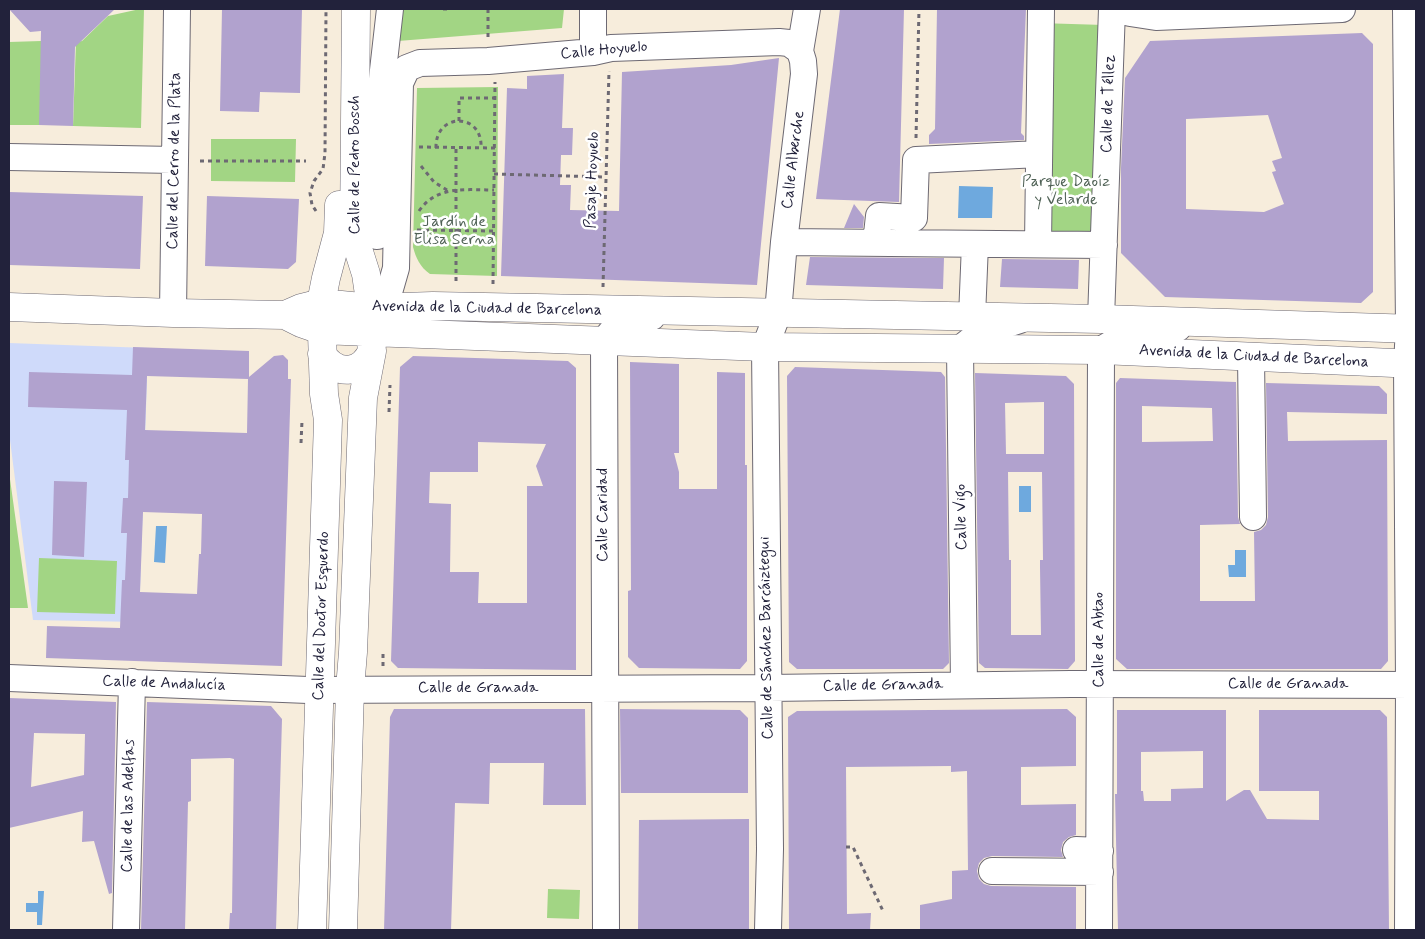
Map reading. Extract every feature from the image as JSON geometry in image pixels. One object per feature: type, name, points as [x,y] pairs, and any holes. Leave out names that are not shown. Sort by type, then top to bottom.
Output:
[{"type":"main road","name":"Calle de Pedro Bosch","points":[[344,9],[347,230],[366,274],[371,330]]},
{"type":"main road","name":"Calle de Pedro Bosch","points":[[323,290],[347,230],[356,9]]},
{"type":"main road","points":[[323,290],[331,268],[343,262],[357,264],[366,274]]},
{"type":"main road","name":"Avenida de la Ciudad de Barcelona","points":[[9,307],[173,314],[285,315],[301,308],[323,290],[371,330],[764,347],[1101,350],[1411,364]]},
{"type":"main road","name":"Calle del Doctor Esquerdo","points":[[312,930],[328,420],[324,394],[322,342],[323,290]]},
{"type":"main road","name":"Avenida de la Ciudad de Barcelona","points":[[285,315],[301,323],[322,342],[371,330],[424,306],[1108,319],[1412,328]]},
{"type":"main road","points":[[322,342],[331,365],[344,370],[358,367],[369,357],[371,330]]},
{"type":"main road","name":"Calle del Doctor Esquerdo","points":[[343,930],[350,689],[363,398],[371,330]]},
{"type":"street","name":"Calle del Cerro de la Plata","points":[[173,314],[177,9]]},
{"type":"street","name":"Calle de Pedro Bosch","points":[[347,230],[381,88],[390,9]]},
{"type":"street","points":[[593,9],[601,61]]},
{"type":"street","name":"Calle Alberche","points":[[778,313],[784,242],[804,74],[804,61],[800,51],[806,9]]},
{"type":"street","points":[[1038,244],[1041,9]]},
{"type":"street","name":"Calle de Téllez","points":[[1108,319],[1104,246],[1112,9]]},
{"type":"street","points":[[1125,9],[1130,13],[1156,17],[1342,9]]},
{"type":"street","points":[[1406,9],[1412,328],[1412,685],[1408,930]]},
{"type":"street","name":"Calle Hoyuelo","points":[[371,330],[390,289],[396,268],[400,83],[407,68],[420,63],[492,69],[601,61],[610,48],[779,42],[789,44],[800,51]]},
{"type":"street","points":[[876,243],[878,216],[914,218],[916,160],[1039,154]]},
{"type":"street","points":[[9,157],[175,160]]},
{"type":"street","points":[[784,242],[1104,246]]},
{"type":"street","points":[[972,317],[975,244]]},
{"type":"street","name":"Avenida de la Ciudad de Barcelona","points":[[604,341],[620,321],[690,312]]},
{"type":"street","points":[[764,347],[778,313]]},
{"type":"street","name":"Avenida de la Ciudad de Barcelona","points":[[960,349],[980,333],[1026,318]]},
{"type":"street","name":"Avenida de la Ciudad de Barcelona","points":[[1041,349],[1099,333],[1108,319]]},
{"type":"street","name":"Avenida de la Ciudad de Barcelona","points":[[1101,350],[1121,338],[1209,322]]},
{"type":"street","name":"Calle Caridad","points":[[604,341],[606,930]]},
{"type":"street","name":"Calle de Sánchez Barcáiztegui","points":[[764,347],[770,849],[768,930]]},
{"type":"street","name":"Calle Vigo","points":[[960,349],[964,686]]},
{"type":"street","name":"Calle de Abtao","points":[[1099,930],[1092,858],[1100,684],[1101,350]]},
{"type":"street","points":[[1250,357],[1253,517]]},
{"type":"street","name":"Calle de Andalucía","points":[[9,678],[320,690],[350,689]]},
{"type":"street","name":"Calle de las Adelfas","points":[[126,930],[132,682]]},
{"type":"street","name":"Calle de Granada","points":[[350,689],[768,688],[1100,684],[1412,685]]},
{"type":"street","points":[[992,872],[1092,858]]},
{"type":"path","name":"Calle de Pedro Bosch","points":[[326,9],[323,169],[314,181],[310,193],[312,205],[347,230]]},
{"type":"path","points":[[443,9],[449,9]]},
{"type":"path","points":[[488,9],[495,98],[494,284]]},
{"type":"path","points":[[916,160],[919,9]]},
{"type":"path","name":"Pasaje Hoyuelo","points":[[601,61],[606,177],[602,290]]},
{"type":"path","points":[[459,121],[459,98],[495,98]]},
{"type":"path","points":[[436,148],[436,141],[441,128],[453,121],[472,125],[477,129],[482,141],[481,148]]},
{"type":"path","points":[[415,147],[495,148]]},
{"type":"path","points":[[456,148],[456,281]]},
{"type":"path","points":[[200,160],[306,161]]},
{"type":"path","points":[[419,163],[434,182],[447,191]]},
{"type":"path","points":[[494,174],[606,177]]},
{"type":"path","points":[[418,212],[430,198],[447,191],[494,190]]},
{"type":"path","points":[[412,230],[494,231]]},
{"type":"path","points":[[389,412],[390,379]]},
{"type":"path","points":[[301,443],[302,421]]},
{"type":"path","points":[[846,847],[853,847],[883,911]]},
{"type":"shaded area","points":[[9,343],[148,348],[139,622],[33,620],[9,432]]},
{"type":"green space","points":[[144,9],[141,128],[73,126],[76,42],[82,41],[108,16]]},
{"type":"green space","points":[[398,9],[564,9],[562,28],[398,41]]},
{"type":"green space","name":"Parque Daoíz y Velarde","points":[[1039,23],[1104,25],[1099,243],[1030,241]]},
{"type":"green space","points":[[41,41],[41,125],[9,125],[9,42]]},
{"type":"green space","name":"Jardín de Elisa Serna","points":[[498,87],[497,276],[430,274],[419,262],[413,247],[417,88]]},
{"type":"green space","points":[[211,139],[296,139],[295,182],[211,181]]},
{"type":"green space","points":[[9,472],[28,608],[9,608]]},
{"type":"green space","points":[[39,558],[117,561],[115,614],[37,612]]},
{"type":"green space","points":[[548,889],[580,890],[579,919],[547,918]]},
{"type":"water","points":[[959,186],[993,187],[992,218],[958,218]]},
{"type":"water","points":[[1019,486],[1031,486],[1031,512],[1019,512]]},
{"type":"water","points":[[156,526],[167,526],[165,563],[154,562]]},
{"type":"water","points":[[1235,550],[1246,550],[1246,577],[1229,577],[1228,565],[1235,565]]},
{"type":"water","points":[[38,891],[44,891],[42,925],[37,925],[37,912],[26,912],[26,903],[38,903]]},
{"type":"building","points":[[9,9],[115,9],[75,47],[73,126],[39,125],[41,31],[30,32]]},
{"type":"building","points":[[222,9],[302,9],[300,93],[260,92],[259,112],[220,111]]},
{"type":"building","points":[[840,9],[904,9],[899,202],[816,199]]},
{"type":"building","points":[[937,9],[1026,9],[1021,133],[1024,136],[1024,140],[929,144],[929,135],[935,129]]},
{"type":"building","points":[[1362,33],[1373,44],[1373,292],[1361,303],[1165,297],[1121,253],[1121,168],[1125,78],[1150,41]],"holes":[[[1268,115],[1282,158],[1272,161],[1276,171],[1272,172],[1284,204],[1264,212],[1186,209],[1186,119]]]},
{"type":"building","points":[[779,58],[757,285],[501,276],[507,88],[527,89],[527,76],[564,74],[562,128],[573,128],[572,155],[561,155],[560,185],[571,185],[570,210],[619,211],[622,72],[731,65]]},
{"type":"building","points":[[9,192],[143,196],[140,269],[9,265]]},
{"type":"building","points":[[207,196],[299,199],[296,262],[288,269],[205,266]]},
{"type":"building","points":[[854,204],[864,217],[863,228],[844,228]]},
{"type":"building","points":[[810,257],[944,258],[943,289],[806,285]]},
{"type":"building","points":[[1002,259],[1079,260],[1078,289],[1000,287]]},
{"type":"building","points":[[133,347],[249,351],[249,377],[274,356],[283,355],[288,360],[288,379],[291,379],[282,666],[46,658],[47,626],[120,628],[122,580],[125,580],[127,533],[121,533],[123,498],[128,498],[129,460],[125,460],[127,410],[28,407],[29,372],[132,375]],"holes":[[[147,376],[248,379],[247,433],[145,430]],[[143,512],[202,514],[197,594],[140,592]]]},
{"type":"building","points":[[413,356],[568,361],[576,368],[576,670],[398,668],[391,661],[400,367]],"holes":[[[478,442],[546,444],[536,466],[543,486],[527,486],[527,603],[478,603],[479,572],[450,572],[451,504],[429,503],[430,472],[478,472]]]},
{"type":"building","points":[[630,362],[679,364],[679,453],[674,453],[679,472],[679,489],[717,489],[717,372],[745,373],[747,661],[740,669],[639,668],[628,657],[628,591],[631,590]]},
{"type":"building","points":[[795,367],[941,372],[945,377],[949,663],[943,669],[797,669],[789,662],[787,376]]},
{"type":"building","points":[[975,373],[1066,376],[1074,384],[1075,661],[1068,669],[985,668],[979,663]],"holes":[[[1044,402],[1044,454],[1006,454],[1005,403]],[[1008,472],[1042,472],[1043,560],[1040,560],[1041,635],[1011,635]]]},
{"type":"building","points":[[1120,378],[1236,382],[1238,517],[1240,524],[1200,525],[1200,601],[1255,601],[1254,532],[1261,530],[1266,525],[1268,517],[1266,383],[1379,386],[1387,394],[1387,414],[1287,412],[1288,441],[1387,440],[1388,661],[1381,669],[1127,669],[1116,659],[1116,383]],"holes":[[[1142,406],[1212,408],[1213,441],[1142,442]]]},
{"type":"building","points":[[54,481],[87,482],[84,557],[52,555]]},
{"type":"building","points":[[9,698],[116,702],[112,893],[109,894],[94,841],[82,842],[83,811],[9,828]],"holes":[[[34,733],[85,734],[84,775],[31,787]]]},
{"type":"building","points":[[147,702],[271,706],[282,719],[276,930],[229,930],[230,913],[232,913],[234,759],[230,758],[191,759],[185,930],[141,930]]},
{"type":"building","points":[[394,709],[585,709],[586,805],[543,805],[544,763],[490,763],[489,804],[455,803],[451,930],[384,930],[390,717]]},
{"type":"building","points":[[620,709],[740,710],[748,718],[748,793],[621,793]]},
{"type":"building","points":[[1067,709],[1076,717],[1076,766],[1021,767],[1021,805],[1076,804],[1076,835],[1069,837],[1063,842],[1061,850],[1063,857],[992,856],[984,858],[979,863],[977,871],[979,879],[984,884],[991,886],[1076,887],[1076,930],[920,930],[920,905],[952,899],[952,871],[968,870],[967,771],[951,772],[951,766],[846,767],[847,914],[871,913],[870,930],[789,930],[788,717],[797,711]]},
{"type":"building","points":[[1117,710],[1226,710],[1226,801],[1244,790],[1250,790],[1267,819],[1319,820],[1319,791],[1259,791],[1259,710],[1380,710],[1387,717],[1389,930],[1118,930],[1115,794],[1117,794]],"holes":[[[1203,751],[1203,788],[1171,789],[1171,801],[1144,801],[1143,791],[1141,791],[1141,752]]]},
{"type":"building","points":[[749,819],[749,930],[638,930],[639,820]]}]
